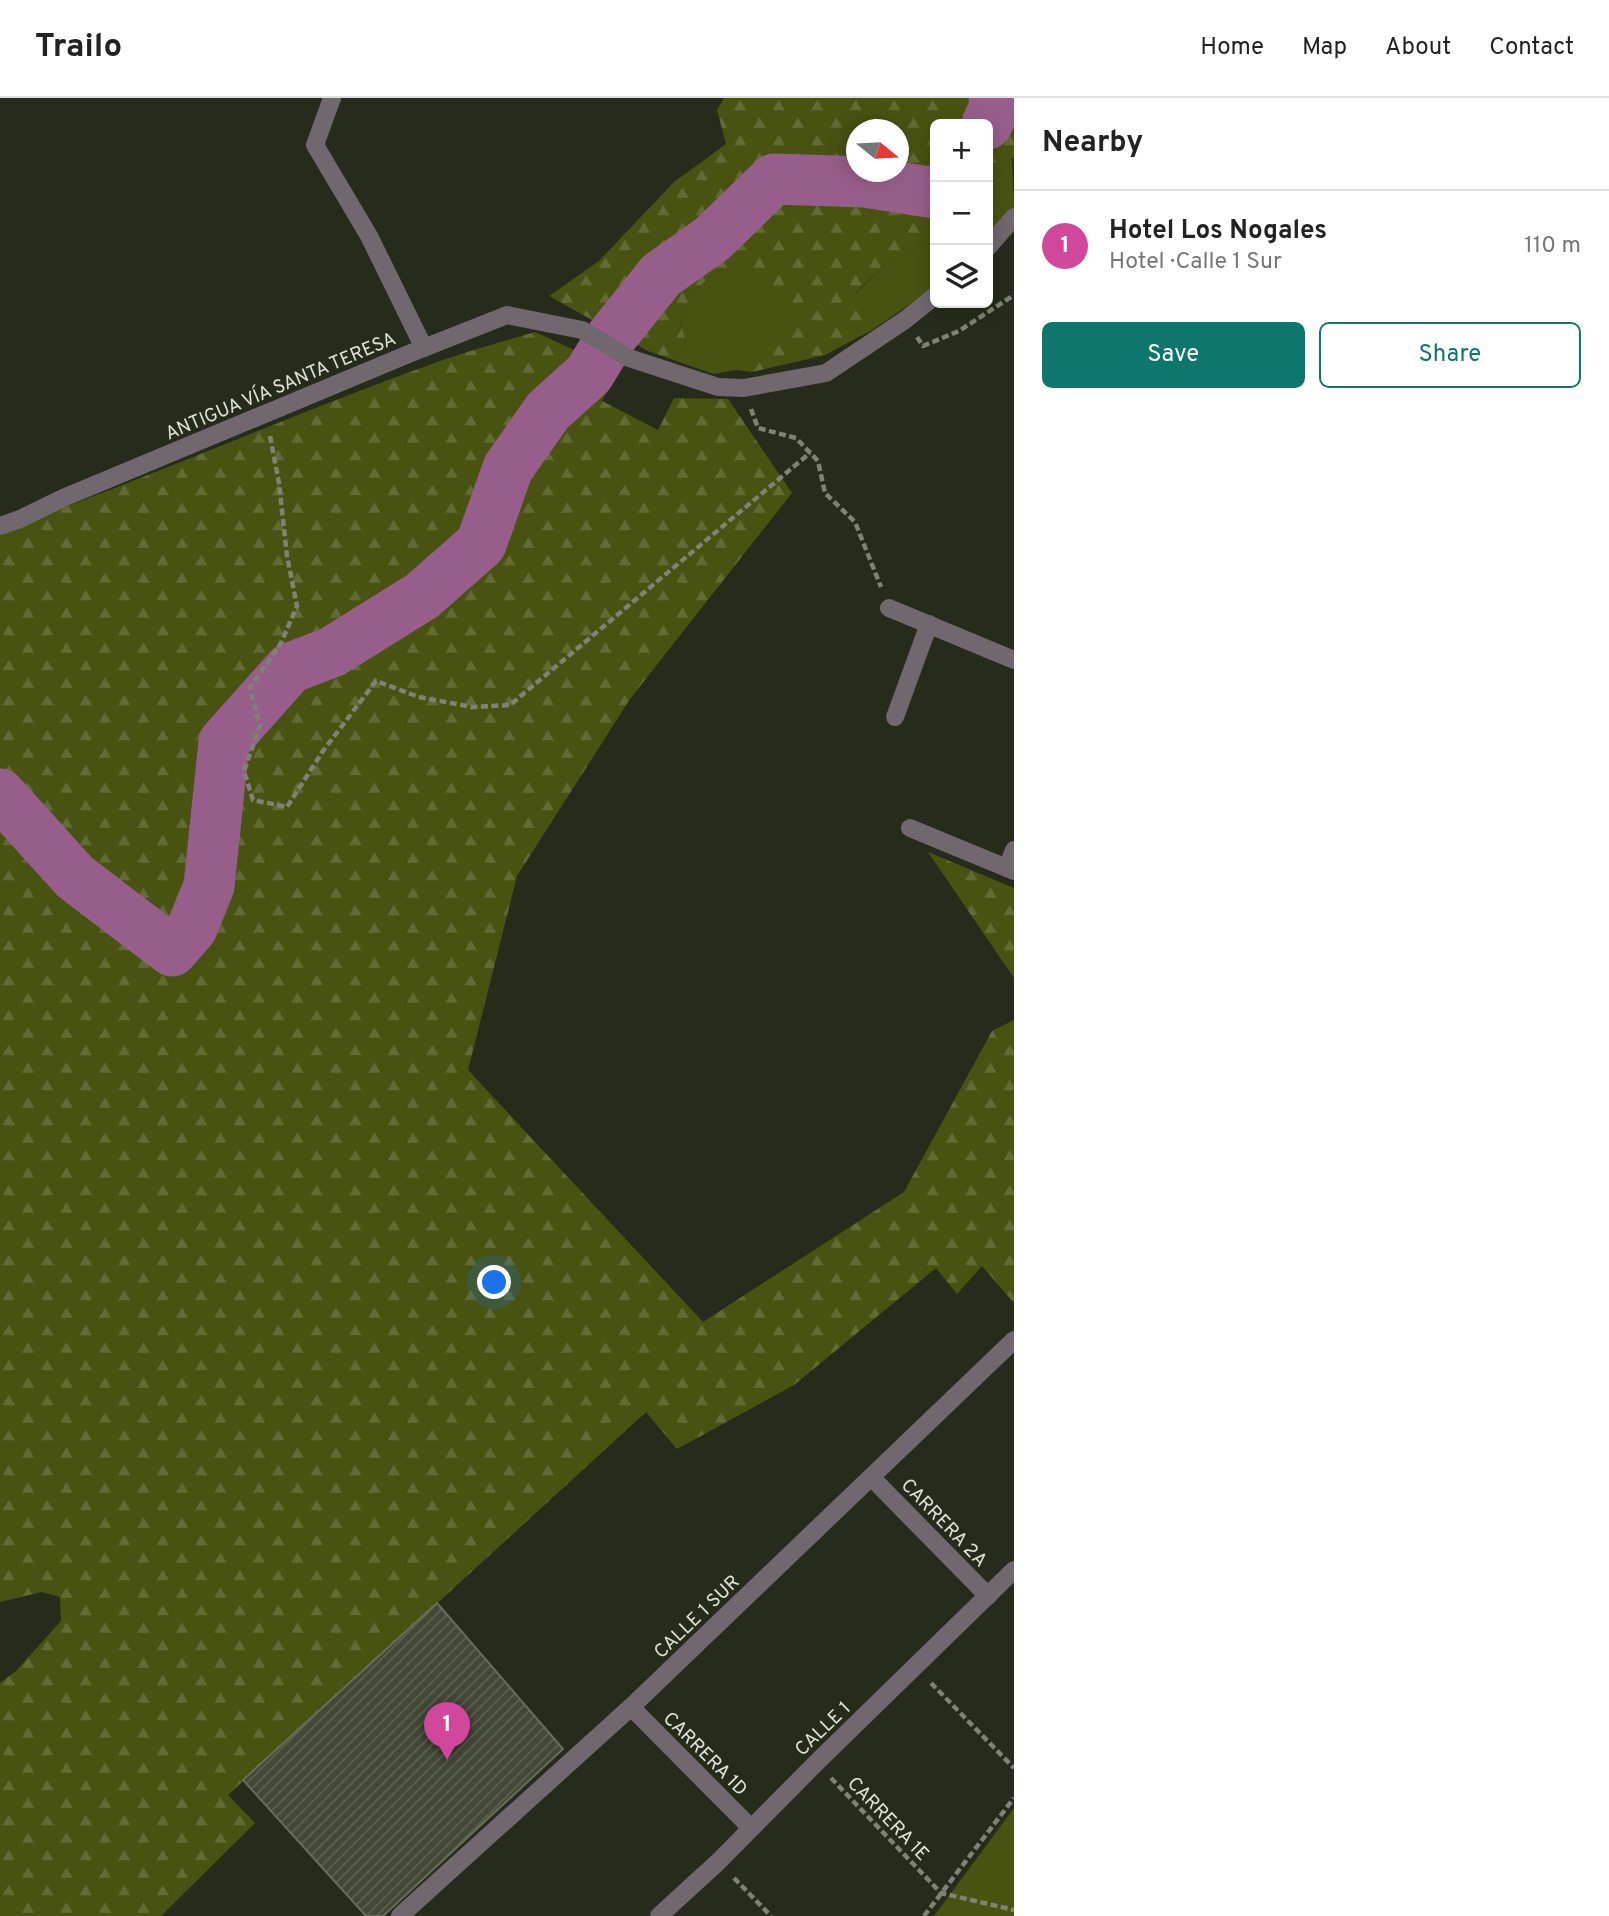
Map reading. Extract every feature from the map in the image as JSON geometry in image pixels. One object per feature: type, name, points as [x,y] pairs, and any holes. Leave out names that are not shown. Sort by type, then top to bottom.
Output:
[{"type":"street","points":[[332,98],[315,145],[369,236],[424,348]]},
{"type":"street","points":[[990,245],[1014,217]]},
{"type":"street","points":[[744,388],[826,373],[930,300]]},
{"type":"street","name":"ANTIGUA VÍA SANTA TERESA","points":[[0,526],[507,315],[582,330],[629,358],[718,387],[744,388]]},
{"type":"street","points":[[0,518],[20,519]]},
{"type":"street","points":[[889,608],[1014,660]]},
{"type":"street","points":[[895,717],[929,624]]},
{"type":"street","points":[[910,828],[1010,869],[1014,850]]},
{"type":"street","name":"CALLE 1 SUR","points":[[400,1916],[631,1707],[1014,1340]]},
{"type":"street","name":"CARRERA 2A","points":[[872,1478],[988,1596]]},
{"type":"street","name":"CALLE 1","points":[[659,1916],[718,1862],[1014,1570]]},
{"type":"street","name":"CARRERA 1D","points":[[631,1707],[751,1828]]},
{"type":"path","points":[[905,320],[923,346],[959,331],[1014,295]]},
{"type":"path","points":[[744,388],[758,428],[796,438],[818,461],[825,493],[855,522],[889,608]]},
{"type":"path","points":[[268,413],[287,556],[298,606],[281,643],[250,688],[260,726],[244,771],[253,800],[287,807],[323,751],[376,681],[419,697],[472,708],[510,705],[810,453]]},
{"type":"path","points":[[915,1668],[1014,1768]]},
{"type":"path","name":"CARRERA 1E","points":[[816,1763],[941,1893]]},
{"type":"path","points":[[923,1916],[1014,1798]]},
{"type":"path","points":[[718,1862],[771,1916]]},
{"type":"path","points":[[941,1893],[1014,1910]]},
{"type":"green space","points":[[724,98],[1014,98],[1014,159],[993,178],[993,119],[930,119],[930,241],[886,264],[856,292],[872,330],[825,355],[752,372],[736,370],[802,310],[751,265],[715,272],[691,295],[680,320],[686,341],[676,361],[648,351],[549,296],[599,261],[674,182],[726,144],[717,110]]},
{"type":"green space","points":[[1012,158],[1014,208],[993,232],[993,182],[993,178]]},
{"type":"green space","points":[[930,241],[930,290],[872,330],[856,293],[886,264]]},
{"type":"green space","points":[[751,264],[803,310],[736,370],[714,374],[676,361],[686,341],[680,320],[691,295],[715,272]]},
{"type":"green space","points":[[535,332],[618,370],[602,401],[658,430],[674,398],[728,399],[792,493],[630,699],[517,876],[468,1070],[703,1322],[904,1192],[992,1031],[1014,1020],[1014,1303],[982,1266],[957,1294],[936,1268],[794,1385],[677,1449],[646,1412],[228,1795],[255,1823],[161,1916],[0,1916],[0,1683],[16,1671],[61,1621],[60,1597],[42,1592],[0,1602],[0,531],[387,380],[454,356]]},
{"type":"green space","points":[[928,852],[1014,888],[1014,978]]},
{"type":"green space","points":[[1014,1808],[1014,1916],[934,1916],[937,1912]]},
{"type":"building","points":[[437,1603],[563,1749],[383,1916],[366,1916],[243,1780]]},
{"type":"waterway","points":[[989,119],[996,105],[994,98]]},
{"type":"waterway","points":[[0,794],[75,877],[172,951],[192,928],[209,886],[224,742],[290,668],[332,652],[422,596],[481,544],[508,468],[548,411],[589,374],[612,336],[661,275],[712,239],[774,179],[865,182],[930,192]]},
{"type":"place","name":"Hotel Los Nogales","points":[[447,1760]]}]
